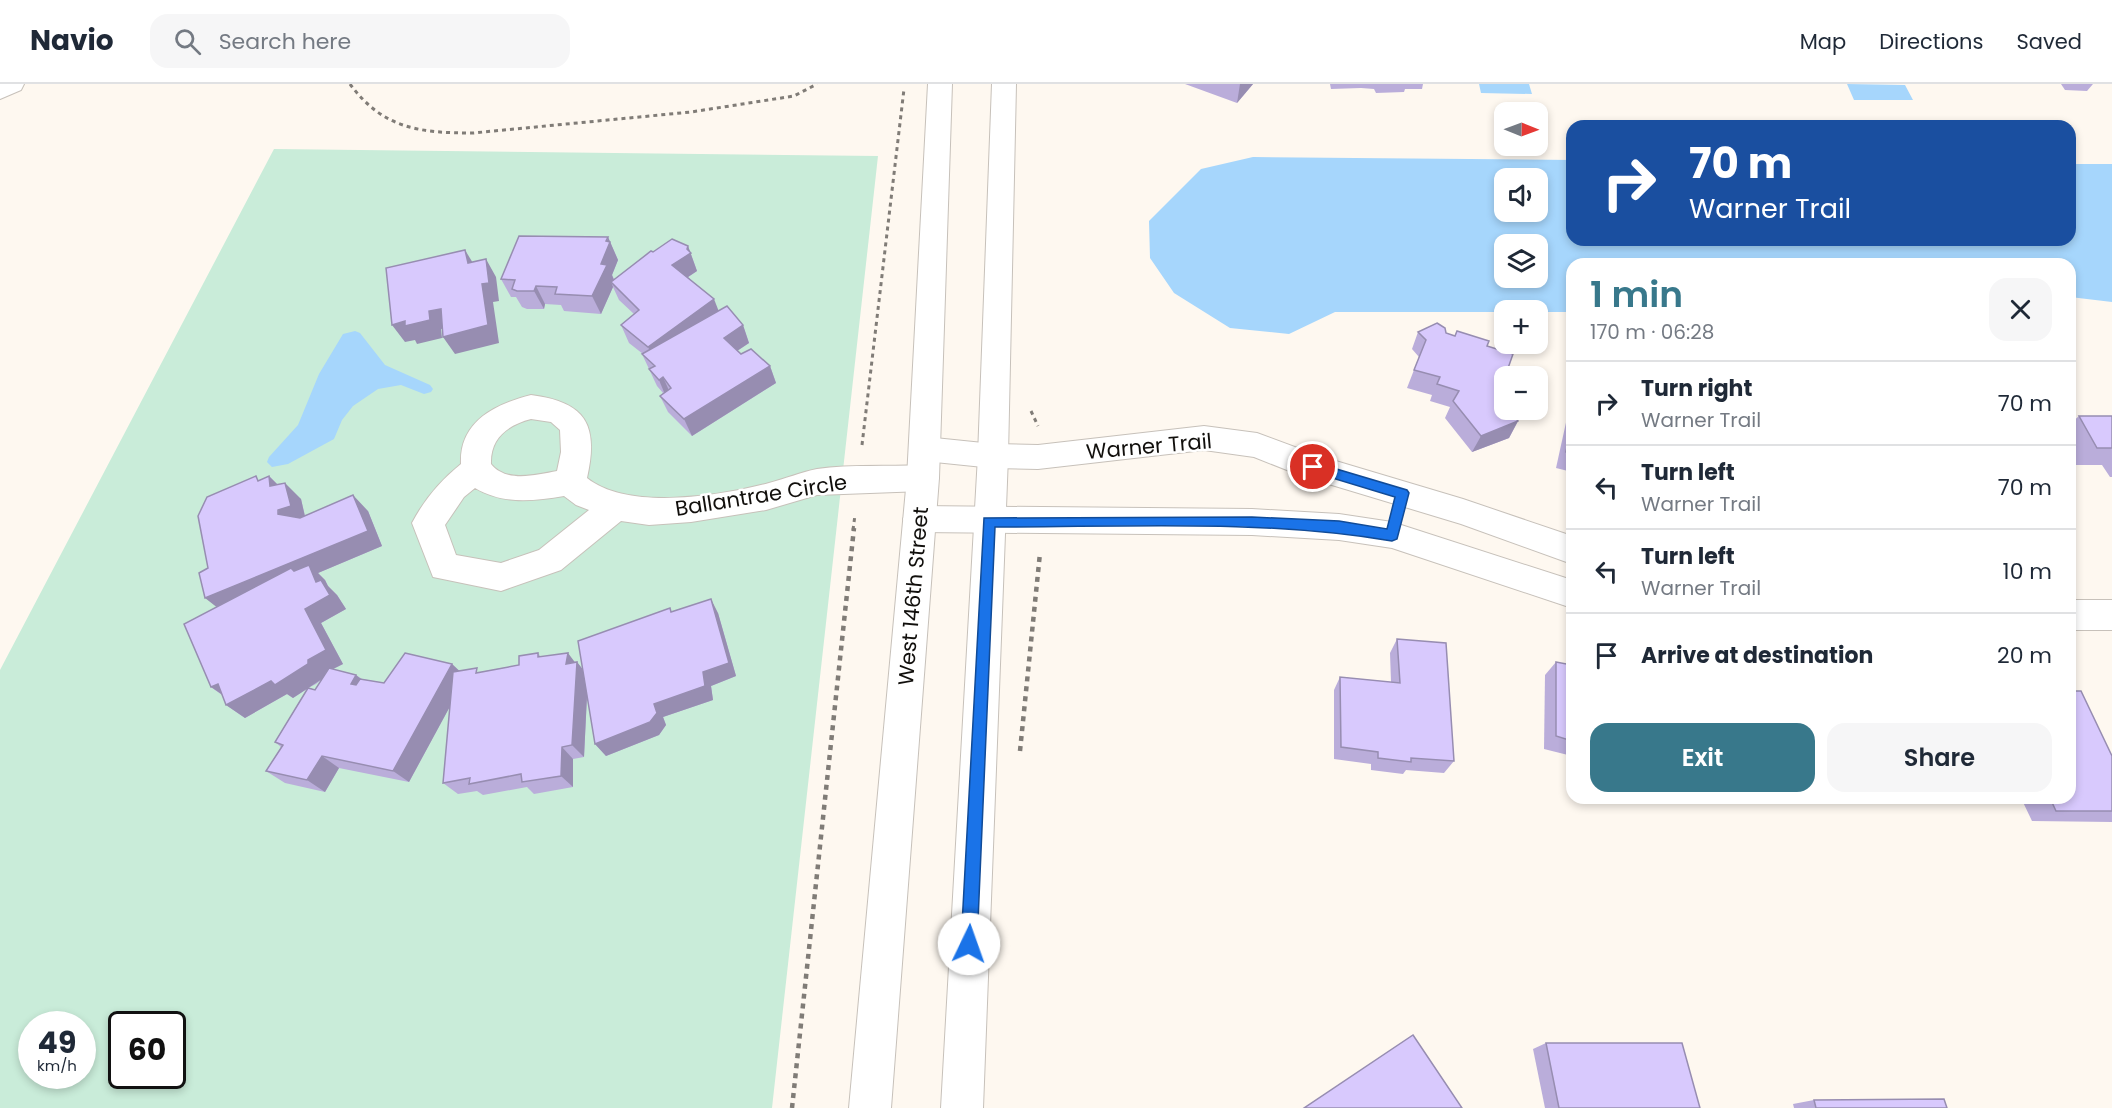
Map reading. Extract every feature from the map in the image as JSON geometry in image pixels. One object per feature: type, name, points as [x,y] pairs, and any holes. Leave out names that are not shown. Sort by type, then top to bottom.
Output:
[{"type":"main road","points":[[0,91],[12,84]]},
{"type":"main road","name":"West 146th Street","points":[[870,1108],[924,463],[940,84]]},
{"type":"main road","points":[[962,1108],[988,521],[993,456],[1004,84]]},
{"type":"main road","points":[[548,408],[562,413],[572,421],[578,433],[570,482],[511,488],[496,485],[484,478],[477,468],[474,456],[477,443],[498,420],[522,409],[548,408]]},
{"type":"main road","name":"Warner Trail","points":[[924,463],[993,456],[1038,457],[1204,438],[1257,445],[1313,467],[1402,493],[1566,548]]},
{"type":"main road","name":"Ballantrae Circle","points":[[570,482],[587,496],[616,507],[649,512],[691,509],[766,497],[817,482],[924,463]]},
{"type":"main road","points":[[477,468],[453,489],[428,523],[444,567],[501,577],[550,560],[616,507]]},
{"type":"main road","points":[[1392,535],[1402,493]]},
{"type":"main road","points":[[920,519],[1252,522],[1339,526],[1392,535],[1566,592]]},
{"type":"main road","points":[[2076,615],[2112,615]]},
{"type":"path","points":[[350,84],[359,96],[384,118],[403,126],[437,133],[473,133],[702,110],[794,96],[817,84]]},
{"type":"path","points":[[862,451],[905,84]]},
{"type":"path","points":[[792,1108],[854,522]]},
{"type":"green space","points":[[274,149],[878,156],[772,1108],[0,1108],[0,670]]},
{"type":"water","points":[[1479,84],[1529,84],[1532,94],[1481,93]]},
{"type":"water","points":[[1847,84],[1905,85],[1913,100],[1854,100]]},
{"type":"water","points":[[1253,157],[1566,160],[1566,246],[2076,246],[2076,164],[2112,164],[2112,302],[2076,298],[2076,258],[1566,258],[1566,312],[1548,312],[1548,300],[1494,300],[1494,312],[1335,312],[1289,334],[1230,328],[1174,293],[1150,258],[1149,221],[1201,169]]},
{"type":"water","points":[[355,331],[360,333],[385,365],[430,385],[433,389],[424,394],[401,385],[378,389],[353,406],[342,420],[334,439],[288,464],[272,467],[267,462],[269,457],[298,425],[319,374],[343,334]]},
{"type":"building","points":[[519,236],[608,237],[606,241],[610,242],[601,264],[607,265],[592,296],[555,294],[557,287],[536,286],[534,291],[512,289],[515,280],[501,279]]},
{"type":"building","points":[[672,239],[688,246],[687,249],[691,253],[672,265],[714,299],[648,347],[621,325],[639,310],[611,282],[651,251],[653,252]]},
{"type":"building","points":[[465,250],[468,263],[486,259],[489,283],[482,284],[488,325],[443,337],[441,309],[429,311],[430,320],[405,326],[405,321],[392,325],[386,268]]},
{"type":"building","points":[[727,306],[743,325],[724,338],[741,354],[751,349],[770,366],[684,419],[660,396],[671,388],[663,377],[659,380],[649,369],[655,366],[642,354]]},
{"type":"building","points":[[1437,323],[1445,328],[1446,333],[1455,336],[1457,331],[1489,341],[1487,346],[1494,348],[1494,354],[1513,354],[1509,366],[1494,366],[1494,420],[1518,421],[1481,436],[1453,401],[1459,391],[1437,384],[1440,377],[1414,370],[1426,340],[1418,332]]},
{"type":"building","points":[[2079,416],[2112,416],[2112,448],[2097,448]]},
{"type":"building","points":[[256,476],[258,481],[269,476],[270,486],[285,483],[291,506],[278,510],[278,514],[300,518],[353,495],[368,531],[205,598],[199,573],[208,568],[198,516],[207,497]]},
{"type":"building","points":[[309,565],[316,582],[321,580],[330,595],[305,609],[326,650],[308,660],[308,664],[275,685],[271,681],[226,705],[218,684],[211,687],[184,624],[291,568],[294,571]]},
{"type":"building","points":[[711,599],[729,663],[703,672],[705,686],[654,704],[657,713],[650,722],[595,744],[578,641],[670,608],[671,612]]},
{"type":"building","points":[[1397,639],[1446,643],[1454,761],[1411,758],[1411,762],[1378,758],[1378,752],[1341,747],[1340,677],[1400,683]]},
{"type":"building","points":[[405,653],[452,664],[393,771],[322,756],[307,780],[266,771],[283,745],[275,742],[308,688],[315,690],[329,668],[356,675],[351,684],[356,685],[360,679],[384,683]]},
{"type":"building","points":[[538,653],[538,657],[568,653],[566,664],[577,662],[572,745],[562,747],[561,776],[522,782],[521,774],[469,784],[470,778],[443,783],[453,672],[477,668],[476,673],[519,665],[519,656]]},
{"type":"building","points":[[1556,662],[1566,664],[1566,739],[1556,736]]},
{"type":"building","points":[[2076,691],[2081,691],[2112,756],[2112,811],[2056,811],[2053,804],[2076,804]]},
{"type":"building","points":[[1413,1035],[1462,1108],[1304,1108]]},
{"type":"building","points":[[1546,1043],[1682,1043],[1700,1108],[1559,1108]]},
{"type":"building","points":[[1944,1099],[1947,1108],[1816,1108],[1814,1100]]},
{"type":"route","points":[[969,944],[988,521],[1252,522],[1339,526],[1392,535],[1402,493],[1313,467]]}]
